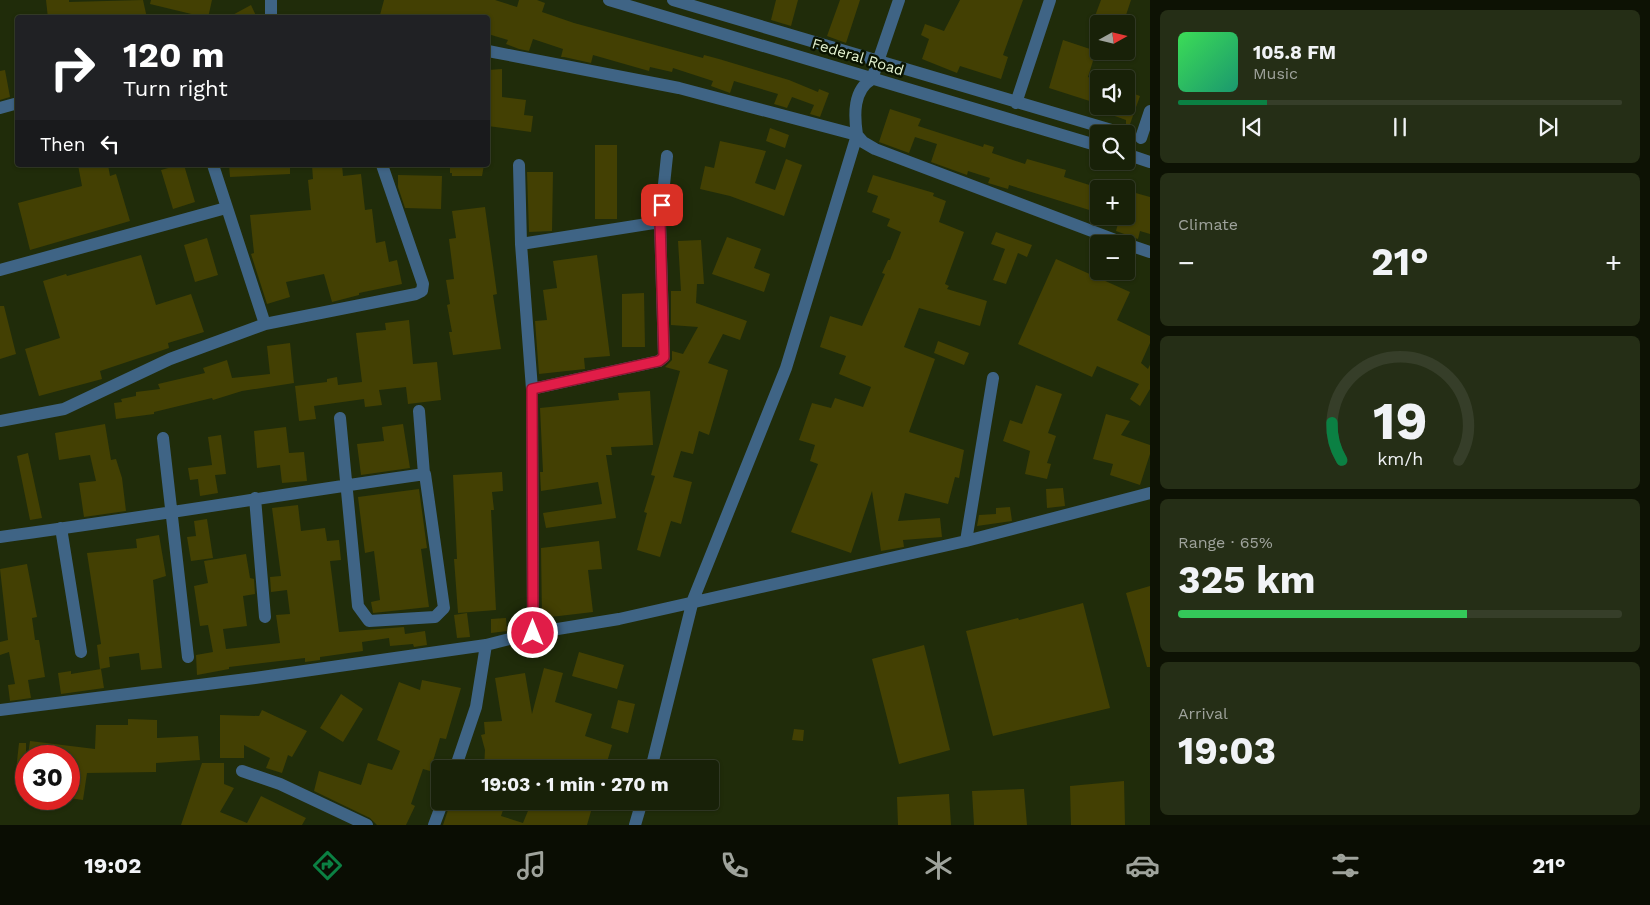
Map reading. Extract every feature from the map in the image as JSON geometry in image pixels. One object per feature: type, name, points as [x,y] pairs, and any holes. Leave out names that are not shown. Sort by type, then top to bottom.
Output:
[{"type":"street","points":[[271,0],[271,15]]},
{"type":"street","name":"Federal Road","points":[[609,0],[1090,143]]},
{"type":"street","name":"Federal Road","points":[[673,0],[1094,125]]},
{"type":"street","points":[[653,760],[693,600],[786,368],[857,135],[854,117],[858,95],[864,84],[872,78],[899,0]]},
{"type":"street","points":[[1016,103],[1050,0]]},
{"type":"street","points":[[490,51],[679,88],[857,135],[863,142],[875,149],[1102,235]]},
{"type":"street","points":[[0,108],[15,104]]},
{"type":"street","points":[[1146,140],[1150,111]]},
{"type":"street","points":[[532,389],[659,361],[664,357],[660,222],[667,156]]},
{"type":"street","points":[[1135,157],[1150,162]]},
{"type":"street","points":[[519,165],[521,244],[532,389],[533,633]]},
{"type":"street","points":[[214,167],[265,324]]},
{"type":"street","points":[[0,421],[64,409],[170,359],[265,324],[416,294],[422,290],[423,284],[383,167]]},
{"type":"street","points":[[0,270],[226,208]]},
{"type":"street","points":[[521,244],[660,222]]},
{"type":"street","points":[[1135,247],[1150,252]]},
{"type":"street","points":[[966,541],[993,378]]},
{"type":"street","points":[[340,418],[358,606],[361,613],[369,621],[435,617],[444,608],[424,474],[419,411]]},
{"type":"street","points":[[163,438],[188,657]]},
{"type":"street","points":[[0,537],[424,474]]},
{"type":"street","points":[[0,710],[256,678],[486,645],[533,633],[620,619],[693,600],[966,541],[1150,493]]},
{"type":"street","points":[[255,498],[265,617]]},
{"type":"street","points":[[61,528],[81,652]]},
{"type":"street","points":[[458,760],[476,707],[486,645]]},
{"type":"street","points":[[242,771],[280,784],[367,825]]},
{"type":"street","points":[[434,825],[439,810]]},
{"type":"street","points":[[635,825],[639,810]]},
{"type":"building","points":[[46,0],[69,0],[69,2],[143,0],[146,15],[48,15]]},
{"type":"building","points":[[151,0],[212,0],[209,15],[196,15],[150,4]]},
{"type":"building","points":[[384,0],[495,0],[517,7],[519,0],[537,0],[545,3],[542,12],[574,23],[703,58],[704,55],[719,59],[789,80],[818,92],[819,89],[829,93],[820,117],[810,114],[814,105],[792,97],[787,108],[774,104],[778,94],[734,81],[730,93],[711,86],[713,81],[673,68],[672,72],[650,67],[649,71],[593,55],[591,63],[561,57],[563,49],[533,39],[529,51],[519,49],[506,44],[508,40],[490,35],[490,15],[380,15]]},
{"type":"building","points":[[776,0],[798,0],[791,26],[771,20]]},
{"type":"building","points":[[840,0],[860,0],[846,43],[827,36]]},
{"type":"building","points":[[960,0],[1023,0],[1003,55],[1008,57],[1001,79],[960,66],[957,73],[922,59],[929,39],[921,35],[925,24],[944,31]]},
{"type":"building","points":[[1101,0],[1131,0],[1126,15],[1095,15]]},
{"type":"building","points":[[251,5],[256,15],[233,15]]},
{"type":"building","points":[[1063,40],[1090,49],[1090,60],[1093,60],[1088,77],[1090,78],[1090,101],[1049,88]]},
{"type":"building","points":[[502,69],[502,97],[526,100],[524,115],[533,116],[531,132],[490,126],[490,70]]},
{"type":"building","points":[[5,70],[10,97],[0,100],[0,71]]},
{"type":"building","points":[[1135,94],[1140,96],[1135,110]]},
{"type":"building","points":[[890,109],[921,119],[918,126],[983,147],[984,144],[994,147],[992,153],[1025,164],[1027,159],[1066,170],[1064,177],[1090,185],[1090,210],[1009,185],[1008,189],[988,183],[990,178],[968,171],[967,175],[931,162],[937,144],[915,137],[909,153],[879,142]]},
{"type":"building","points":[[1112,115],[1133,115],[1130,125],[1126,125],[1126,120]]},
{"type":"building","points":[[770,128],[789,135],[785,148],[766,141]]},
{"type":"building","points":[[720,141],[766,151],[755,183],[775,190],[786,159],[802,165],[784,216],[730,196],[700,189],[705,166],[714,168]]},
{"type":"building","points":[[595,145],[617,145],[617,219],[595,219]]},
{"type":"building","points":[[78,167],[108,167],[110,176],[116,174],[130,221],[30,250],[18,203],[82,186]]},
{"type":"building","points":[[172,167],[185,167],[195,202],[173,209],[161,170]]},
{"type":"building","points":[[229,167],[290,167],[290,174],[230,177]]},
{"type":"building","points":[[312,167],[342,167],[343,176],[361,174],[365,210],[372,209],[376,243],[385,241],[389,262],[397,260],[402,284],[359,293],[359,295],[332,302],[324,274],[286,282],[290,297],[267,304],[251,254],[254,253],[250,215],[311,210],[308,180],[313,179]]},
{"type":"building","points":[[450,167],[484,167],[482,176],[452,176],[452,173],[450,173]]},
{"type":"building","points":[[527,172],[553,172],[552,231],[529,232]]},
{"type":"building","points":[[398,175],[442,176],[441,209],[405,208],[398,187]]},
{"type":"building","points":[[873,175],[934,193],[933,196],[946,201],[939,222],[964,232],[945,284],[949,286],[947,289],[987,301],[980,326],[919,308],[904,347],[935,359],[909,432],[964,450],[959,478],[955,477],[948,504],[905,493],[898,521],[940,518],[942,537],[903,540],[904,547],[881,551],[872,491],[851,553],[791,532],[818,464],[810,461],[815,445],[799,440],[812,403],[831,408],[835,398],[863,407],[871,387],[839,374],[846,356],[820,347],[830,316],[862,326],[885,274],[882,273],[888,260],[890,260],[901,232],[887,226],[890,219],[872,212],[878,196],[867,192]]},
{"type":"building","points":[[1135,193],[1150,197],[1150,234],[1140,231],[1138,239],[1135,238],[1135,235],[1127,235],[1116,231],[1118,225],[1135,225]]},
{"type":"building","points":[[485,207],[497,294],[493,295],[501,349],[453,355],[449,332],[452,332],[447,305],[450,304],[446,280],[454,279],[449,239],[456,238],[452,211]]},
{"type":"building","points":[[996,232],[1032,245],[1027,257],[1018,253],[1006,284],[993,280],[1005,249],[991,244]]},
{"type":"building","points":[[727,237],[761,249],[754,268],[770,274],[764,292],[712,274]]},
{"type":"building","points":[[207,238],[218,275],[195,282],[184,245]]},
{"type":"building","points":[[701,240],[704,284],[697,284],[696,303],[747,321],[740,340],[723,334],[708,363],[728,370],[709,435],[699,431],[693,454],[681,451],[673,477],[692,482],[681,524],[671,521],[660,557],[637,550],[647,513],[644,512],[655,476],[651,475],[680,371],[665,367],[672,360],[672,351],[683,354],[698,327],[671,325],[671,291],[681,291],[678,241]]},
{"type":"building","points":[[141,255],[156,305],[191,294],[204,332],[168,343],[169,348],[100,371],[102,379],[39,396],[25,349],[60,338],[43,281]]},
{"type":"building","points":[[597,255],[610,356],[584,358],[585,369],[539,374],[535,321],[547,320],[543,290],[557,288],[553,261]]},
{"type":"building","points":[[1056,259],[1090,274],[1090,280],[1103,280],[1130,292],[1117,320],[1150,336],[1150,343],[1141,363],[1148,369],[1150,365],[1150,389],[1140,406],[1130,399],[1139,384],[1097,366],[1092,377],[1018,344]]},
{"type":"building","points":[[644,293],[645,347],[622,347],[622,294]]},
{"type":"building","points":[[0,306],[4,306],[16,354],[0,359]]},
{"type":"building","points":[[409,320],[413,364],[437,362],[441,400],[408,404],[406,387],[379,390],[382,405],[365,407],[364,399],[314,406],[316,419],[299,421],[295,386],[327,382],[327,379],[337,377],[338,385],[362,382],[356,333],[386,330],[385,323]]},
{"type":"building","points":[[938,341],[969,353],[964,365],[934,353]]},
{"type":"building","points":[[290,343],[294,383],[242,391],[213,400],[212,398],[154,412],[154,414],[116,419],[114,403],[122,402],[121,399],[136,396],[136,392],[160,389],[158,384],[205,373],[203,368],[227,360],[232,378],[270,374],[267,346]]},
{"type":"building","points":[[1036,385],[1062,394],[1048,433],[1056,436],[1047,463],[1051,464],[1047,479],[1025,474],[1030,451],[1003,441],[1010,420],[1022,424]]},
{"type":"building","points":[[650,391],[653,445],[611,447],[612,455],[606,455],[616,518],[546,528],[543,513],[602,504],[598,482],[541,491],[540,472],[543,472],[540,408],[619,400],[618,393]]},
{"type":"building","points":[[1106,414],[1130,421],[1121,435],[1150,445],[1150,454],[1140,485],[1110,475],[1113,464],[1093,459]]},
{"type":"building","points":[[105,424],[111,460],[116,459],[122,478],[126,511],[84,517],[79,483],[96,481],[90,455],[59,460],[55,433]]},
{"type":"building","points":[[403,424],[410,468],[361,475],[357,444],[384,441],[382,427]]},
{"type":"building","points":[[286,427],[289,453],[304,452],[307,481],[282,483],[280,465],[257,468],[254,431]]},
{"type":"building","points":[[221,435],[226,474],[215,475],[218,493],[200,496],[198,479],[190,480],[188,468],[212,465],[208,437]]},
{"type":"building","points":[[28,453],[42,518],[30,520],[17,456]]},
{"type":"building","points":[[502,472],[503,491],[492,492],[494,510],[491,510],[496,610],[458,613],[454,559],[457,559],[453,475]]},
{"type":"building","points":[[1063,488],[1065,506],[1047,508],[1046,489]]},
{"type":"building","points":[[419,489],[427,548],[421,549],[429,607],[373,613],[371,602],[380,600],[374,551],[365,553],[358,497]]},
{"type":"building","points":[[298,505],[301,531],[325,528],[327,541],[339,540],[341,560],[330,561],[339,632],[404,627],[405,634],[425,631],[427,645],[414,647],[413,644],[390,646],[389,638],[362,642],[363,651],[320,657],[320,660],[305,662],[305,658],[229,667],[229,669],[197,675],[196,655],[213,652],[208,625],[200,626],[194,586],[208,583],[204,561],[246,554],[250,578],[254,579],[255,594],[243,596],[247,626],[223,629],[226,649],[280,643],[276,615],[290,614],[287,590],[271,592],[270,577],[281,576],[272,508]]},
{"type":"building","points":[[1010,507],[1012,521],[977,526],[979,515],[996,514],[996,508]]},
{"type":"building","points":[[207,519],[213,558],[191,561],[187,537],[196,536],[194,521]]},
{"type":"building","points":[[159,535],[166,576],[153,580],[162,668],[141,670],[139,653],[109,657],[110,667],[100,669],[97,645],[101,644],[87,553],[137,548],[136,539]]},
{"type":"building","points":[[599,541],[602,569],[588,570],[593,612],[542,618],[541,548]]},
{"type":"building","points":[[27,564],[37,617],[32,618],[35,640],[39,640],[45,677],[28,680],[31,698],[10,701],[8,685],[15,684],[9,652],[0,655],[0,642],[8,640],[0,569]]},
{"type":"building","points":[[1150,586],[1150,667],[1147,667],[1126,593]]},
{"type":"building","points":[[1083,603],[1110,708],[993,736],[966,631],[1018,618],[1019,620]]},
{"type":"building","points":[[467,613],[470,637],[457,638],[454,615]]},
{"type":"building","points":[[506,618],[507,631],[491,633],[491,619]]},
{"type":"building","points":[[924,645],[950,750],[899,764],[872,659]]},
{"type":"building","points":[[579,652],[624,665],[617,689],[572,676]]},
{"type":"building","points":[[544,668],[563,673],[555,702],[592,714],[585,736],[612,745],[608,760],[484,760],[485,750],[481,735],[485,734],[484,722],[502,721],[495,678],[525,673],[532,714]]},
{"type":"building","points":[[101,669],[104,688],[61,694],[58,673],[71,671],[71,674]]},
{"type":"building","points":[[422,680],[461,688],[446,739],[440,738],[433,760],[431,760],[430,771],[423,769],[411,804],[415,806],[406,825],[377,825],[370,818],[314,791],[319,771],[361,785],[368,763],[392,770],[400,751],[377,740],[399,682],[420,690]]},
{"type":"building","points":[[341,694],[363,709],[343,742],[320,728]]},
{"type":"building","points":[[618,700],[635,704],[628,733],[611,728]]},
{"type":"building","points":[[262,710],[307,731],[292,757],[288,755],[282,773],[266,768],[270,758],[244,745],[244,758],[220,758],[220,715],[259,716]]},
{"type":"building","points":[[128,719],[157,720],[157,738],[198,736],[200,760],[156,763],[156,772],[87,773],[83,800],[80,800],[80,747],[95,749],[96,725],[128,725]]},
{"type":"building","points":[[794,729],[804,730],[803,741],[792,740]]},
{"type":"building","points":[[30,741],[62,745],[29,745]]},
{"type":"building","points":[[202,763],[224,763],[224,784],[234,788],[220,812],[247,823],[261,796],[306,818],[302,825],[181,825]]},
{"type":"building","points":[[1124,781],[1125,825],[1071,825],[1070,786]]},
{"type":"building","points":[[1024,789],[1027,825],[974,825],[972,791]]},
{"type":"building","points":[[949,794],[951,825],[898,825],[897,797]]},
{"type":"building","points":[[448,810],[503,810],[501,816],[523,823],[528,810],[591,810],[587,825],[443,825]]},
{"type":"route","points":[[533,633],[532,389],[659,361],[664,357],[660,222],[662,205]]}]
